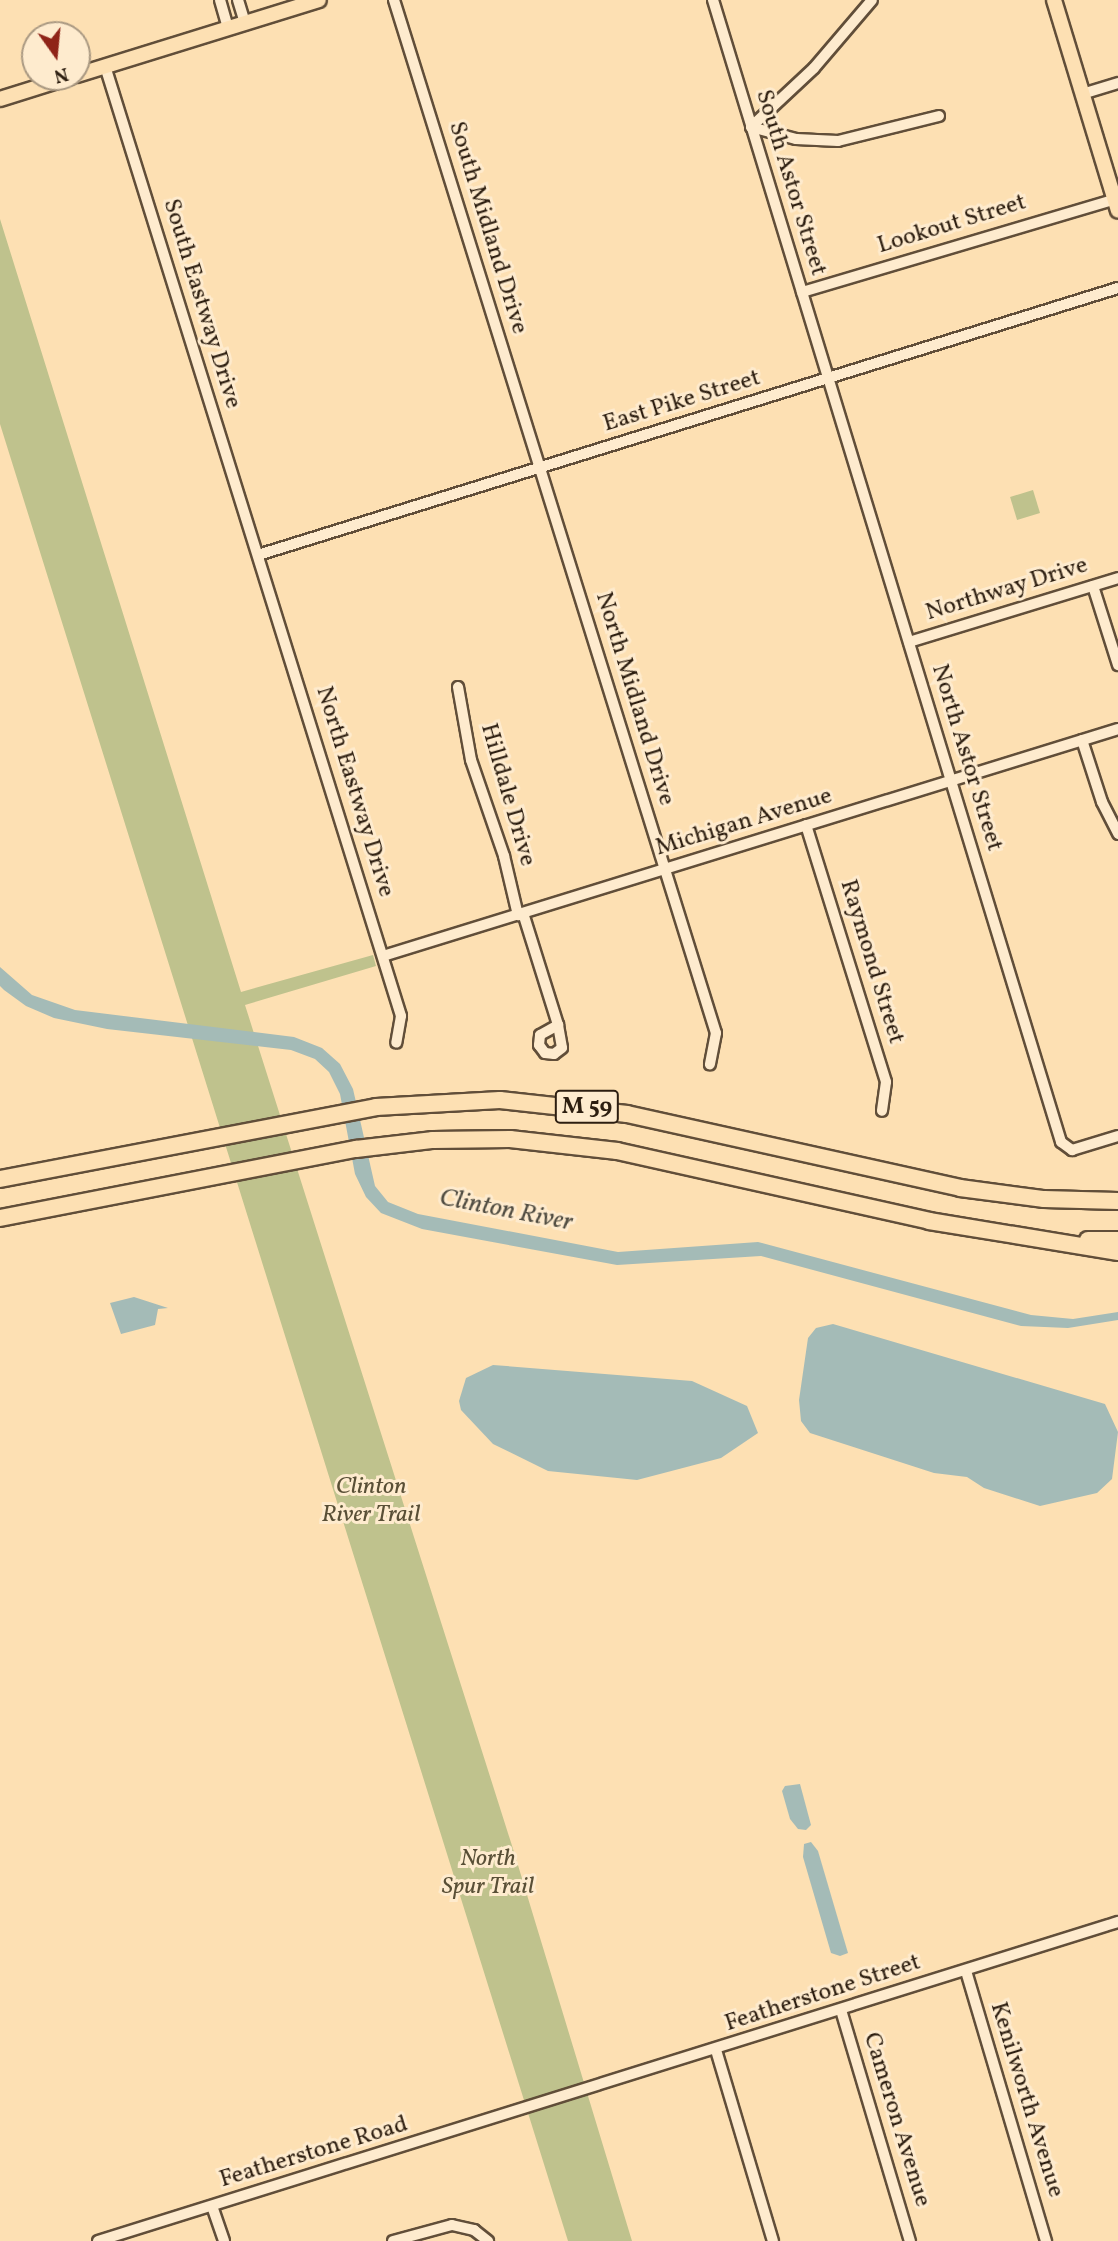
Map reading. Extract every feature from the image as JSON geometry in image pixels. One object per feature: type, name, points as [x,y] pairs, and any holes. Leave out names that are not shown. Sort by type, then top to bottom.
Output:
[{"type":"highway","name":"M 59","points":[[0,1179],[376,1107],[500,1100],[582,1107],[960,1188],[1044,1199],[1118,1201]]},
{"type":"highway","name":"M 59","points":[[0,1218],[332,1153],[383,1145],[485,1138],[590,1146],[905,1216],[1027,1236],[1118,1240]]},
{"type":"highway","points":[[1027,1236],[1118,1252]]},
{"type":"main road","points":[[91,70],[318,0]]},
{"type":"main road","points":[[1054,0],[1116,204]]},
{"type":"main road","points":[[0,99],[25,91]]},
{"type":"street","points":[[220,0],[228,28]]},
{"type":"street","points":[[238,0],[245,23]]},
{"type":"street","name":"South Midland Drive","points":[[394,0],[540,468]]},
{"type":"street","name":"South Astor Street","points":[[713,0],[828,379]]},
{"type":"street","points":[[751,127],[814,68],[872,0]]},
{"type":"street","name":"South Eastway Drive","points":[[105,66],[257,555]]},
{"type":"street","points":[[1082,94],[1118,83]]},
{"type":"street","points":[[751,127],[796,139],[838,141],[939,116]]},
{"type":"street","name":"Lookout Street","points":[[802,292],[1116,204]]},
{"type":"street","name":"East Pike Street","points":[[257,555],[1118,288]]},
{"type":"street","name":"North Astor Street","points":[[828,379],[1066,1148],[1118,1136]]},
{"type":"street","name":"North Midland Drive","points":[[540,468],[716,1033],[710,1064]]},
{"type":"street","name":"North Eastway Drive","points":[[257,555],[401,1016],[396,1043]]},
{"type":"street","name":"Northway Drive","points":[[909,642],[1118,578]]},
{"type":"street","points":[[1093,586],[1118,665]]},
{"type":"street","name":"Hilldale Drive","points":[[457,687],[471,762],[558,1025]]},
{"type":"street","name":"Michigan Avenue","points":[[383,956],[1118,729]]},
{"type":"street","points":[[1082,740],[1102,802],[1118,834]]},
{"type":"street","name":"Raymond Street","points":[[806,825],[886,1082],[882,1111]]},
{"type":"street","name":"Featherstone Street","points":[[541,2106],[1118,1922]]},
{"type":"street","name":"Kenilworth Avenue","points":[[966,1971],[1046,2241]]},
{"type":"street","name":"Cameron Avenue","points":[[841,2010],[910,2241]]},
{"type":"street","points":[[716,2050],[773,2241]]},
{"type":"street","name":"Featherstone Road","points":[[98,2241],[541,2106]]},
{"type":"street","points":[[212,2206],[224,2241]]},
{"type":"street","points":[[393,2241],[448,2225],[474,2230],[488,2241]]},
{"type":"green space","name":"Clinton River Trail","points":[[0,219],[241,992],[373,955],[376,966],[245,1005],[514,1852],[632,2241],[568,2241],[0,424]]},
{"type":"green space","points":[[1033,490],[1040,513],[1017,520],[1010,497]]},
{"type":"water","points":[[0,967],[32,995],[75,1010],[294,1037],[322,1048],[340,1064],[353,1089],[375,1186],[388,1202],[418,1214],[618,1252],[758,1242],[1031,1315],[1073,1319],[1118,1312],[1118,1320],[1068,1328],[1021,1326],[761,1256],[617,1265],[422,1229],[381,1213],[366,1197],[355,1174],[340,1094],[329,1072],[315,1059],[291,1050],[107,1029],[54,1018],[26,1006],[4,990],[0,986]]},
{"type":"water","points":[[134,1297],[168,1308],[158,1309],[155,1325],[121,1334],[110,1303]]},
{"type":"water","points":[[833,1324],[1105,1404],[1118,1432],[1112,1479],[1097,1493],[1040,1506],[984,1488],[967,1477],[934,1473],[810,1433],[801,1421],[799,1400],[808,1338],[816,1328]]},
{"type":"water","points":[[493,1365],[692,1381],[747,1406],[758,1433],[721,1458],[637,1480],[548,1471],[493,1444],[461,1410],[459,1401],[466,1378]]},
{"type":"water","points":[[800,1784],[811,1825],[806,1830],[798,1829],[790,1819],[782,1791],[785,1786]]},
{"type":"water","points":[[811,1842],[818,1851],[848,1953],[840,1956],[831,1953],[803,1857],[804,1844]]},
{"type":"water label","name":"Clinton River","points":[[506,1211]]},
{"type":"park label","name":"North Spur Trail","points":[[488,1874]]}]
